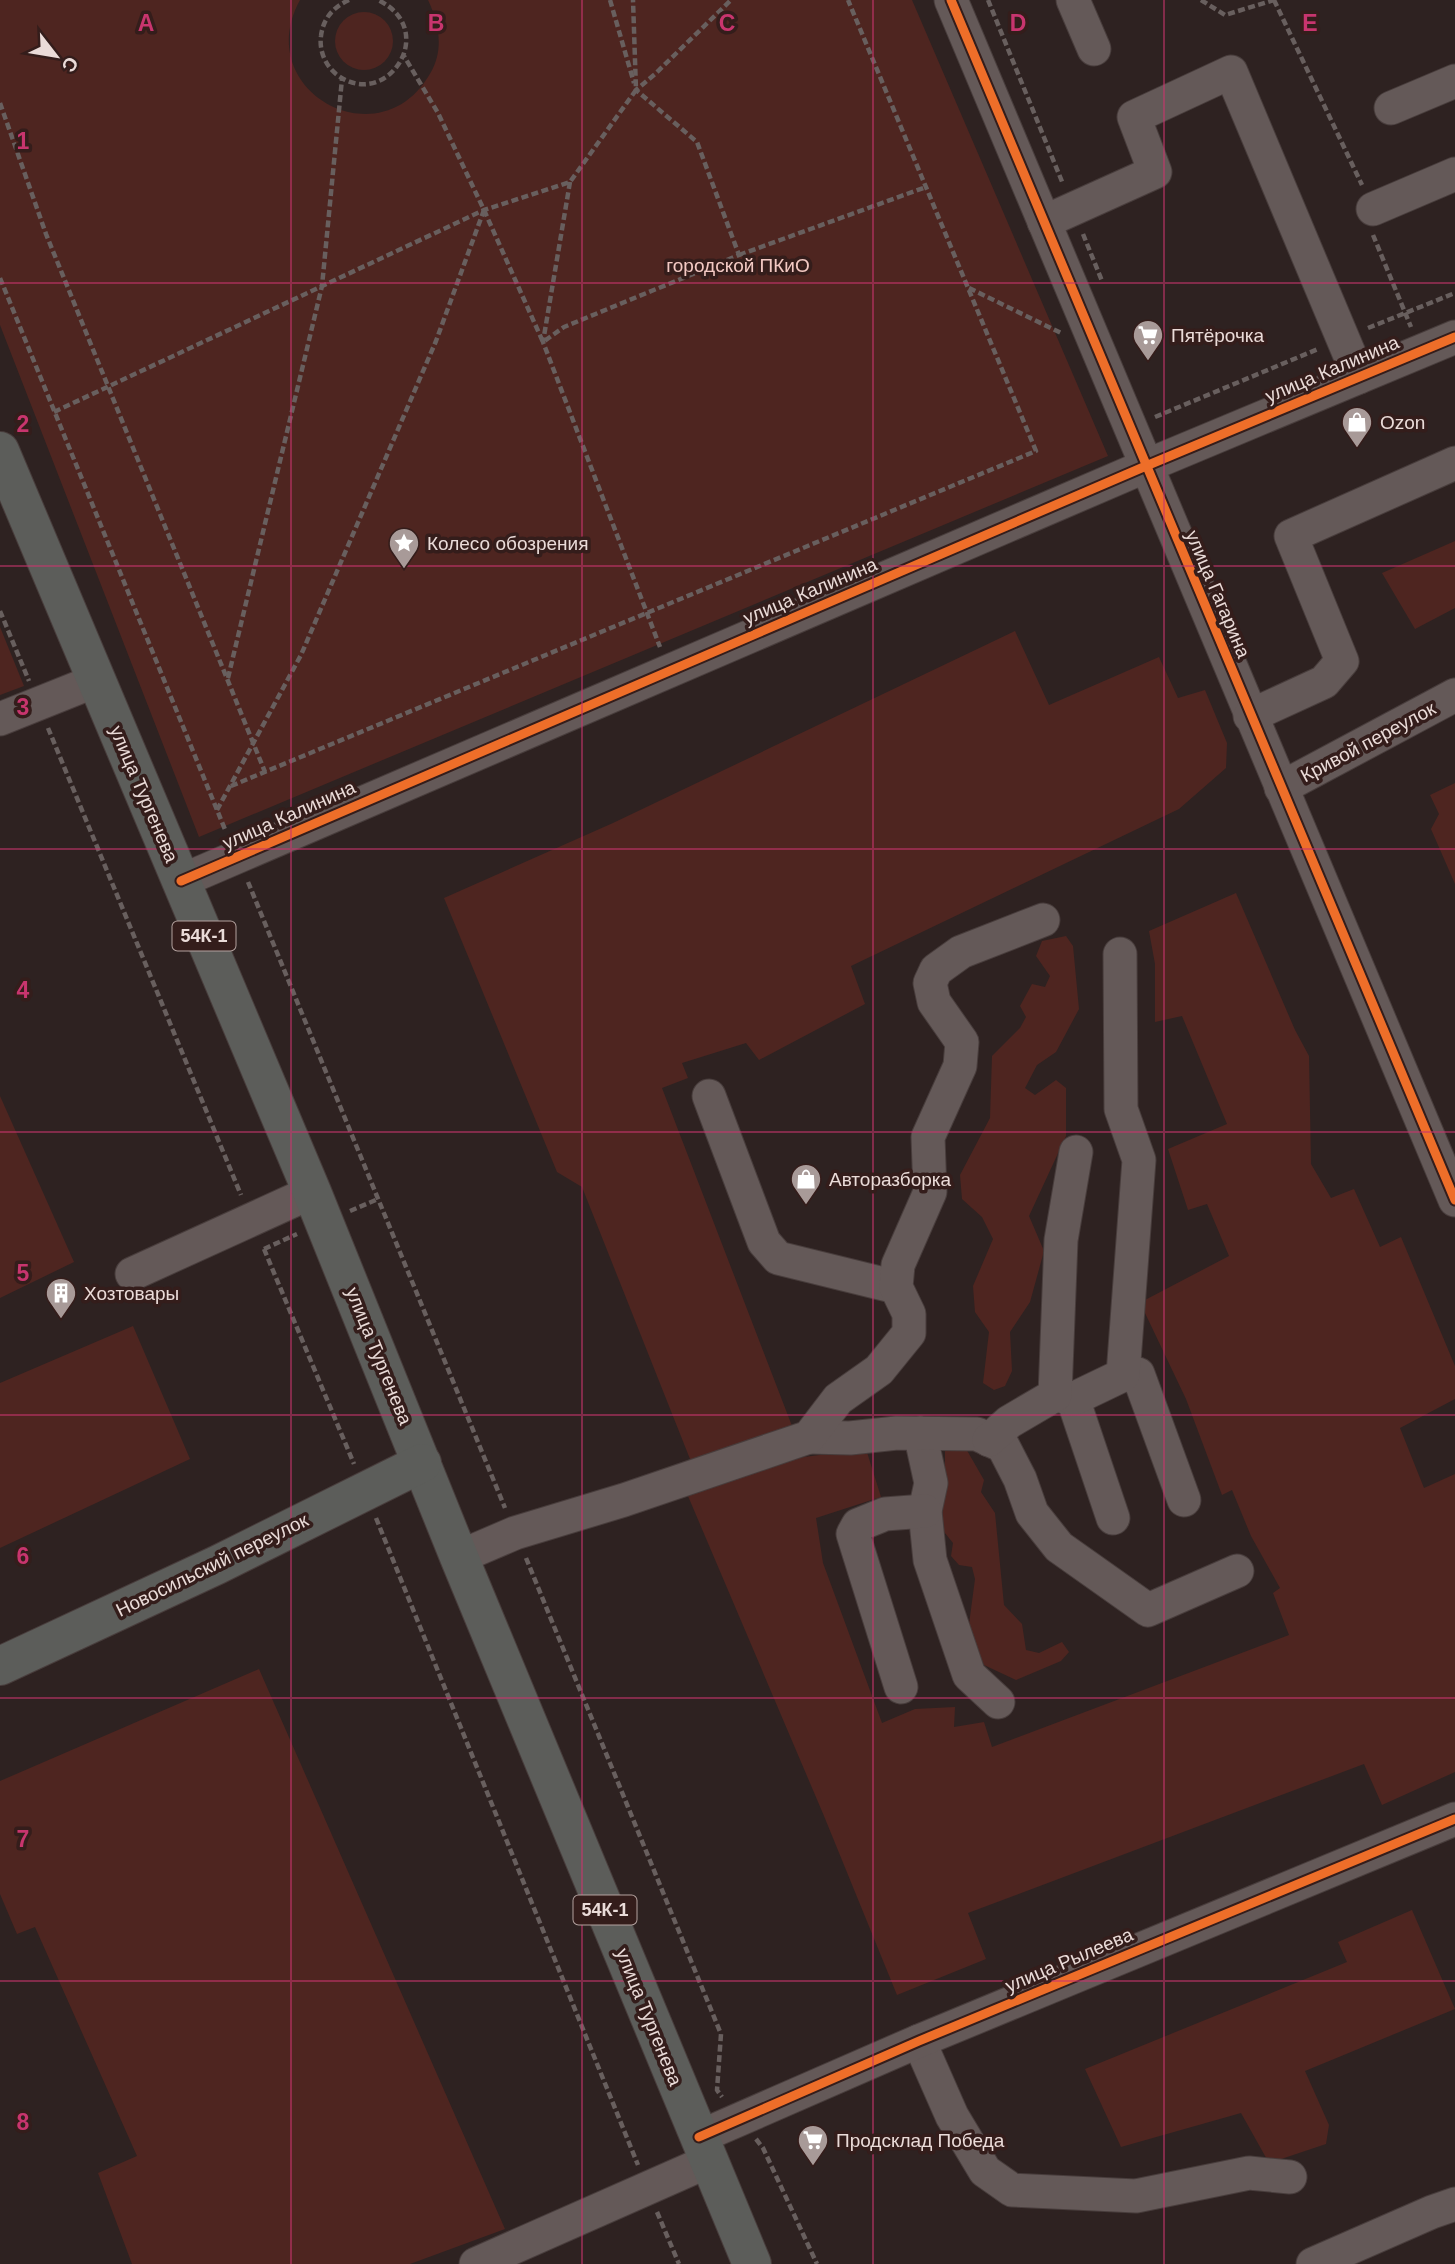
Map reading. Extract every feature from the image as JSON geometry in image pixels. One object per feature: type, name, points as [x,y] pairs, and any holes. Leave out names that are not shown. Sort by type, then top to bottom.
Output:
[{"type":"main road","name":"улица Тургенева","points":[[0,451],[319,1208],[459,1557],[752,2264]]},
{"type":"main road","name":"Новосильский переулок","points":[[0,1666],[217,1565],[422,1463]]},
{"type":"street","name":"улица Гагарина","points":[[951,0],[1455,1200]]},
{"type":"street","points":[[1073,0],[1094,48]]},
{"type":"street","points":[[1044,222],[1155,172],[1133,117],[1231,72],[1359,377]]},
{"type":"street","points":[[1391,108],[1455,81]]},
{"type":"street","points":[[1373,209],[1455,174]]},
{"type":"street","name":"улица Калинина","points":[[181,881],[1146,466],[1359,377],[1445,347]]},
{"type":"street","points":[[1250,716],[1324,682],[1342,662],[1291,536],[1455,463]]},
{"type":"street","points":[[0,719],[95,681]]},
{"type":"street","name":"Кривой переулок","points":[[1281,788],[1455,695]]},
{"type":"street","points":[[809,1437],[838,1399],[879,1370],[909,1333],[909,1314],[896,1287],[898,1265],[930,1192],[928,1137],[960,1066],[962,1042],[934,1002],[929,983],[936,970],[961,952],[1043,920]]},
{"type":"street","points":[[1119,954],[1121,1110],[1139,1160],[1123,1375]]},
{"type":"street","points":[[709,1096],[764,1242],[778,1258],[896,1287]]},
{"type":"street","points":[[1076,1152],[1061,1240],[1064,1397],[1113,1518]]},
{"type":"street","points":[[132,1274],[257,1234],[319,1208]]},
{"type":"street","points":[[989,1440],[1009,1422],[1064,1397],[1123,1375],[1138,1374],[1184,1500]]},
{"type":"street","points":[[459,1557],[515,1533],[624,1500],[809,1437],[850,1438],[897,1433],[977,1434],[1003,1446],[1020,1479],[1032,1513],[1059,1548],[1148,1610],[1237,1571]]},
{"type":"street","points":[[920,1433],[931,1483],[925,1511],[930,1560],[969,1675],[998,1702]]},
{"type":"street","points":[[901,1687],[853,1534],[858,1525],[885,1514],[925,1511]]},
{"type":"street","name":"улица Рылеева","points":[[476,2264],[513,2256],[647,2188],[704,2149],[919,2041],[1455,1819]]},
{"type":"street","points":[[919,2041],[952,2116],[985,2171],[1012,2190],[1136,2196],[1249,2174],[1290,2177]]},
{"type":"street","points":[[1313,2264],[1432,2211],[1455,2204]]},
{"type":"path","points":[[349,0],[329,14],[322,27],[320,42],[323,56],[331,69],[342,79],[356,83],[371,83],[385,78],[397,69],[404,56],[407,43],[400,18],[391,7],[378,0]]},
{"type":"path","points":[[610,0],[636,90],[698,142],[739,255]]},
{"type":"path","points":[[633,0],[636,90]]},
{"type":"path","points":[[543,342],[570,182],[636,90],[731,0]]},
{"type":"path","points":[[231,786],[1036,451],[848,0]]},
{"type":"path","points":[[1201,0],[1225,15],[1275,0],[1373,209],[1368,224],[1405,313],[1445,347]]},
{"type":"path","points":[[404,56],[438,113],[543,342],[660,649]]},
{"type":"path","points":[[227,679],[322,286],[342,79]]},
{"type":"path","points":[[0,103],[47,234],[265,772]]},
{"type":"path","points":[[54,412],[484,210],[570,182]]},
{"type":"path","points":[[543,342],[564,327],[739,255],[926,187]]},
{"type":"path","points":[[0,278],[217,811],[301,655],[436,341],[484,210]]},
{"type":"path","points":[[968,287],[1098,351]]},
{"type":"path","points":[[1130,429],[1455,293]]},
{"type":"path","points":[[0,611],[365,1490],[679,2264]]},
{"type":"path","points":[[257,1234],[319,1208],[378,1199]]},
{"type":"green space","name":"городской ПКиО","points":[[0,0],[300,0],[289,33],[292,62],[306,87],[328,104],[354,113],[382,112],[409,99],[431,72],[439,45],[435,18],[428,0],[912,0],[1108,456],[199,837],[0,325]]},
{"type":"green space","points":[[364,12],[380,17],[388,25],[393,41],[388,57],[380,65],[364,70],[348,65],[340,57],[335,41],[340,25],[348,17]]},
{"type":"green space","points":[[1455,541],[1455,608],[1415,629],[1382,573]]},
{"type":"green space","points":[[0,627],[24,686],[0,695]]},
{"type":"green space","points":[[1015,631],[1049,705],[1159,657],[1178,698],[1205,690],[1227,743],[1226,768],[1179,809],[851,966],[865,1004],[759,1060],[746,1043],[682,1063],[688,1078],[662,1088],[792,1426],[692,1464],[582,1187],[557,1172],[444,898],[613,823]]},
{"type":"green space","points":[[1455,783],[1455,884],[1431,829],[1439,814],[1430,795]]},
{"type":"green space","points":[[1236,893],[1295,1030],[1309,1056],[1311,1164],[1331,1198],[1354,1189],[1380,1247],[1401,1237],[1455,1366],[1455,1399],[1400,1428],[1424,1488],[1455,1474],[1455,1772],[1382,1805],[1364,1764],[968,1913],[986,1959],[897,1995],[685,1489],[804,1457],[866,1449],[881,1497],[816,1518],[823,1563],[882,1723],[915,1709],[955,1707],[954,1727],[984,1722],[992,1747],[1289,1635],[1273,1593],[1280,1588],[1251,1536],[1232,1490],[1222,1495],[1186,1399],[1145,1313],[1145,1300],[1229,1256],[1207,1204],[1188,1210],[1168,1149],[1227,1124],[1182,1016],[1155,1022],[1155,964],[1149,931]]},
{"type":"green space","points":[[1066,936],[1073,946],[1079,1009],[1056,1052],[1037,1065],[1025,1088],[1035,1095],[1056,1080],[1066,1088],[1066,1136],[1029,1216],[1044,1251],[1030,1302],[1010,1332],[1012,1371],[1005,1386],[994,1390],[983,1383],[989,1332],[975,1312],[973,1286],[993,1239],[982,1217],[962,1199],[960,1175],[990,1118],[992,1056],[1020,1028],[1026,1017],[1020,1006],[1032,984],[1045,987],[1050,976],[1036,956],[1042,941]]},
{"type":"green space","points":[[0,1096],[74,1262],[0,1298]]},
{"type":"green space","points":[[133,1326],[190,1459],[0,1548],[0,1383]]},
{"type":"green space","points":[[965,1447],[984,1480],[981,1492],[995,1513],[1004,1605],[1022,1624],[1026,1650],[1039,1653],[1062,1642],[1069,1652],[1061,1661],[1016,1680],[984,1665],[968,1632],[975,1579],[972,1567],[959,1565],[951,1556],[953,1543],[937,1523],[945,1486],[945,1449]]},
{"type":"green space","points":[[259,1669],[505,2229],[410,2264],[132,2264],[98,2173],[137,2156],[35,1927],[17,1934],[0,1894],[0,1781]]},
{"type":"green space","points":[[1412,1910],[1455,2009],[1305,2071],[1329,2125],[1326,2144],[1269,2163],[1241,2113],[1121,2147],[1085,2069],[1347,1962],[1338,1942]]},
{"type":"cycle path","points":[[951,0],[1455,1200]]},
{"type":"cycle path","points":[[181,881],[1146,466],[1455,337]]},
{"type":"cycle path","points":[[699,2137],[919,2041],[1455,1819]]},
{"type":"place","name":"Пятёрочка","points":[[1148,362]]},
{"type":"place","name":"Ozon","points":[[1357,449]]},
{"type":"place","name":"Колесо обозрения","points":[[404,570]]},
{"type":"place","name":"Авторазборка","points":[[806,1206]]},
{"type":"place","name":"Хозтовары","points":[[61,1320]]},
{"type":"place","name":"Продсклад Победа","points":[[813,2167]]}]
